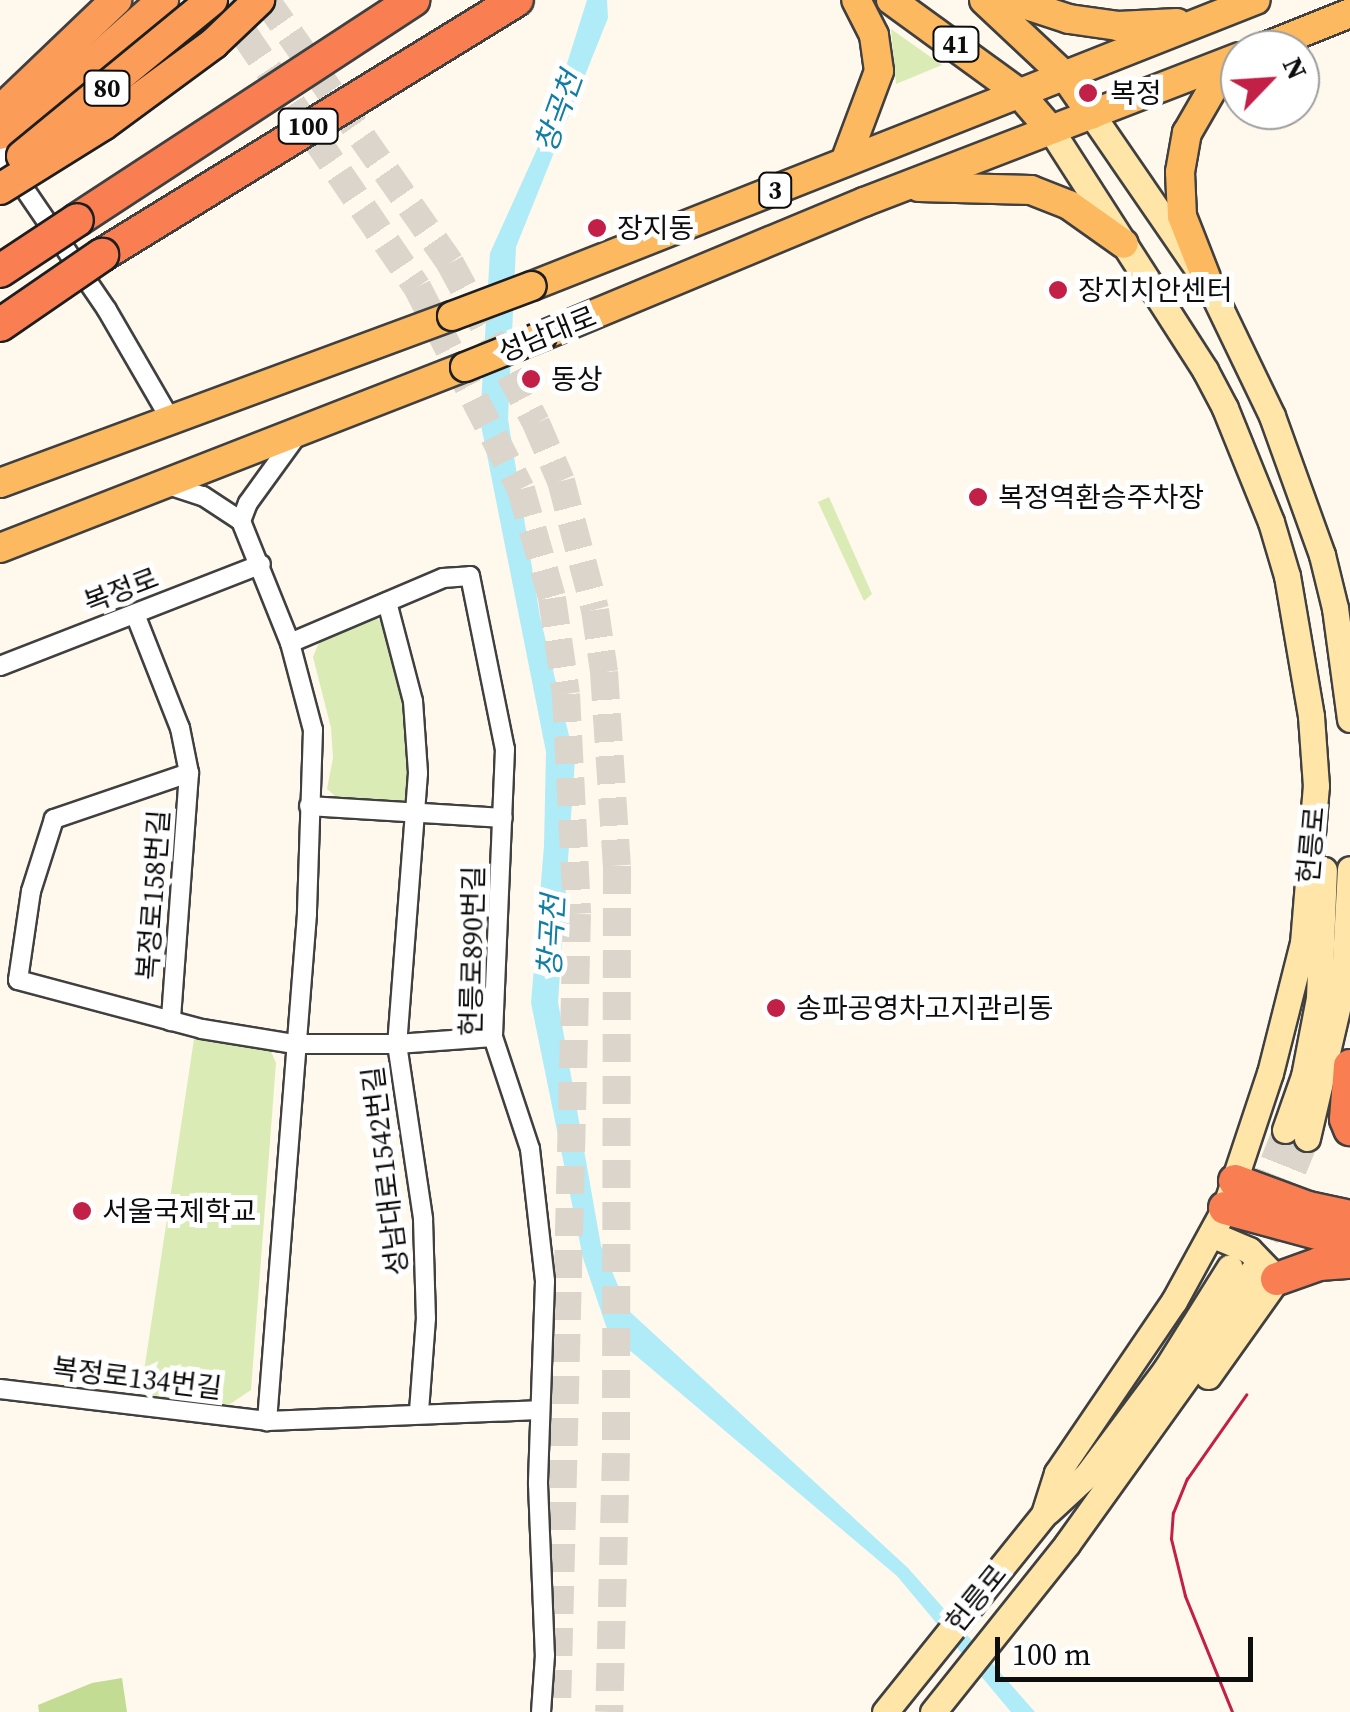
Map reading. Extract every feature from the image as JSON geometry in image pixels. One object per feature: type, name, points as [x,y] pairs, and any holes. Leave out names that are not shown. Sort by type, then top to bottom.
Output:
[{"type":"highway","points":[[0,111],[116,0]]},
{"type":"highway","name":"80","points":[[0,134],[82,73],[163,0]]},
{"type":"highway","name":"80","points":[[0,174],[212,0]]},
{"type":"highway","points":[[0,189],[135,102],[213,44],[258,0]]},
{"type":"highway","name":"100","points":[[0,271],[413,0]]},
{"type":"highway","name":"100","points":[[0,325],[102,255],[517,0]]},
{"type":"highway","points":[[1350,1066],[1350,1129]]},
{"type":"highway","points":[[1223,1208],[1308,1208],[1350,1217]]},
{"type":"highway","points":[[1223,1208],[1350,1242]]},
{"type":"highway","points":[[1253,1273],[1350,1262]]},
{"type":"main road","points":[[845,162],[879,71],[874,35],[856,0]]},
{"type":"main road","name":"헌릉로","points":[[885,1712],[1044,1514],[1057,1473],[1174,1301],[1223,1208],[1270,1074],[1303,943],[1316,786],[1300,640],[1271,522],[1226,408],[1050,130],[1019,93],[891,0]]},
{"type":"main road","name":"41","points":[[984,0],[1065,76]]},
{"type":"main road","points":[[1011,0],[1070,19],[1118,26],[1204,21]]},
{"type":"main road","name":"3","points":[[1065,76],[1256,0]]},
{"type":"main road","points":[[1308,30],[1350,13]]},
{"type":"main road","name":"3","points":[[1092,115],[1220,65]]},
{"type":"main road","points":[[1065,76],[1208,285]]},
{"type":"main road","name":"성남대로","points":[[0,483],[532,286],[1065,76]]},
{"type":"main road","points":[[1220,82],[1187,133],[1180,172],[1182,216],[1208,285],[1272,416],[1306,504],[1336,608],[1350,719]]},
{"type":"main road","name":"성남대로","points":[[0,548],[542,336],[903,186],[1092,115]]},
{"type":"main road","points":[[903,186],[1031,190],[1070,205],[1124,244]]},
{"type":"main road","points":[[1316,786],[1325,879],[1319,998],[1296,1134],[1344,979],[1350,870]]},
{"type":"main road","points":[[1044,1514],[1086,1475],[1166,1370],[1253,1273],[1250,1250],[1223,1208]]},
{"type":"main road","name":"헌릉로","points":[[935,1709],[1067,1544],[1128,1485],[1253,1273]]},
{"type":"street","points":[[0,153],[107,310],[170,417]]},
{"type":"street","points":[[241,521],[248,504],[299,432]]},
{"type":"street","points":[[166,484],[203,496],[241,521],[290,643],[313,730],[307,914],[267,1421],[538,1410]]},
{"type":"street","name":"복정로","points":[[0,666],[261,564]]},
{"type":"street","name":"헌릉로890번길","points":[[290,643],[442,578],[470,576],[505,749],[493,1037],[530,1149],[544,1282],[538,1410],[544,1656],[541,1712]]},
{"type":"street","points":[[387,602],[413,701],[418,773],[398,1044]]},
{"type":"street","name":"복정로158번길","points":[[135,614],[180,728],[190,774],[171,1022]]},
{"type":"street","name":"복정로158번길","points":[[190,774],[54,819],[31,891],[18,980],[171,1022],[295,1044]]},
{"type":"street","points":[[309,806],[413,816],[503,818]]},
{"type":"street","name":"성남대로1542번길","points":[[295,1044],[398,1044],[493,1037]]},
{"type":"street","name":"성남대로1542번길","points":[[398,1044],[423,1219],[426,1318],[419,1412]]},
{"type":"street","name":"복정로134번길","points":[[0,1389],[267,1421]]},
{"type":"green space","points":[[891,29],[942,65],[896,84]]},
{"type":"green space","points":[[829,497],[872,594],[864,601],[818,502]]},
{"type":"green space","points":[[372,616],[386,624],[408,701],[411,799],[396,810],[343,803],[327,789],[333,758],[331,728],[313,657],[320,640]]},
{"type":"green space","points":[[194,1039],[267,1042],[276,1063],[251,1390],[227,1406],[140,1398]]},
{"type":"green space","points":[[122,1678],[127,1712],[39,1712],[38,1705],[92,1683]]},
{"type":"water","name":"창곡천","points":[[587,0],[607,0],[608,18],[516,247],[508,419],[540,617],[575,760],[558,1002],[601,1246],[629,1311],[908,1568],[1035,1712],[1011,1712],[897,1576],[608,1332],[583,1258],[531,1003],[544,846],[546,752],[480,420],[490,253],[547,127]]},
{"type":"tunnel","points":[[221,0],[417,287],[521,489],[552,598],[566,694],[577,914],[557,1712]]},
{"type":"tunnel","points":[[266,0],[450,263],[536,423],[561,481],[595,610],[604,672],[617,866],[616,1453],[609,1712]]},
{"type":"tunnel","points":[[1232,1264],[1285,1130]]},
{"type":"tunnel","points":[[1252,1272],[1307,1138]]},
{"type":"tram line","points":[[1232,1712],[1185,1596],[1171,1539],[1173,1513],[1187,1479],[1246,1395]]},
{"type":"place","name":"복정","points":[[1088,93]]},
{"type":"place","name":"장지동","points":[[597,228]]},
{"type":"place","name":"장지치안센터","points":[[1058,290]]},
{"type":"place","name":"동상","points":[[531,379]]},
{"type":"place","name":"복정역환승주차장","points":[[978,497]]},
{"type":"place","name":"송파공영차고지관리동","points":[[776,1008]]},
{"type":"place","name":"서울국제학교","points":[[82,1211]]}]
